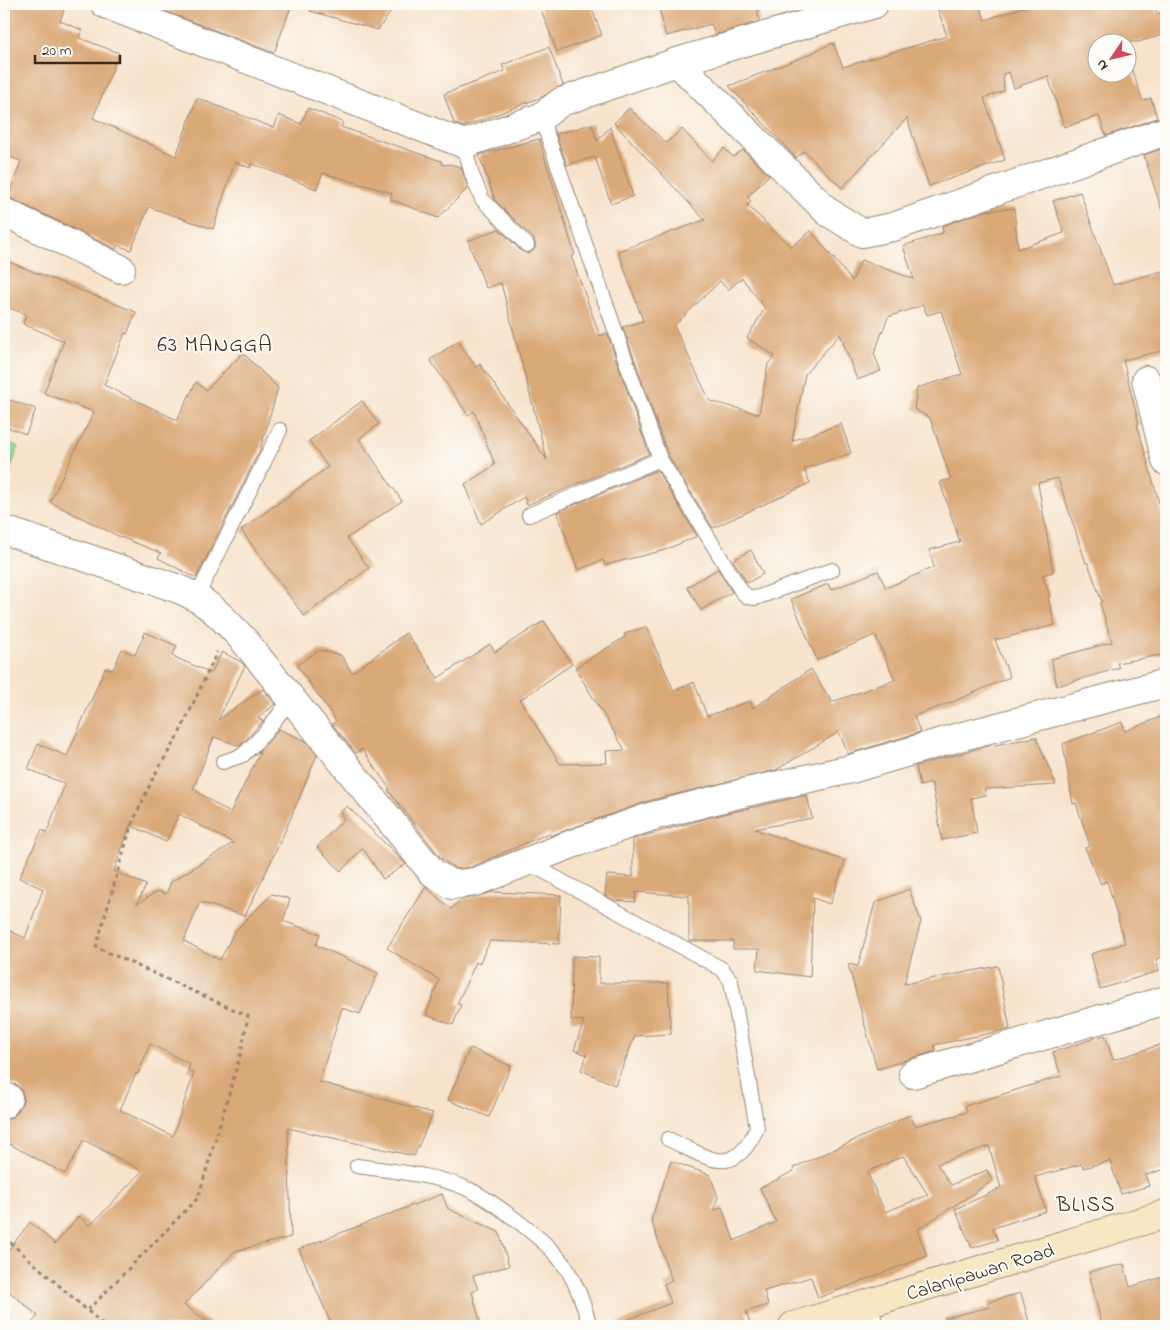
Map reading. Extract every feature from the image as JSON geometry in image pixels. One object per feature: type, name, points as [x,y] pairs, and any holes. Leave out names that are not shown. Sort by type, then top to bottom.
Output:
[{"type":"street","points":[[105,4],[464,144],[541,117],[561,102],[677,62],[874,4]]},
{"type":"street","points":[[677,62],[828,212],[862,233],[893,227],[1166,131]]},
{"type":"street","points":[[4,212],[121,269]]},
{"type":"street","points":[[1146,380],[1166,461]]},
{"type":"street","points":[[4,530],[197,596],[214,608],[292,698],[432,872],[452,885],[475,882],[653,816],[747,792],[851,769],[959,737],[1166,683]]},
{"type":"street","points":[[913,1074],[1166,1000]]},
{"type":"street","name":"Calanipawan Road","points":[[793,1326],[866,1316],[1166,1214]]},
{"type":"lane","points":[[541,117],[660,459],[748,597],[756,598],[832,570]]},
{"type":"lane","points":[[464,144],[472,175],[482,199],[527,245]]},
{"type":"lane","points":[[197,596],[280,430]]},
{"type":"lane","points":[[529,515],[660,459]]},
{"type":"lane","points":[[224,762],[243,755],[264,734],[292,698]]},
{"type":"lane","points":[[527,862],[722,970],[731,981],[757,1128],[748,1148],[734,1158],[718,1162],[668,1139]]},
{"type":"lane","points":[[357,1166],[423,1177],[469,1190],[509,1215],[558,1257],[580,1292],[590,1326]]},
{"type":"path","points":[[88,1310],[198,1198],[241,1053],[248,1016],[96,947],[131,826],[153,778],[180,732],[230,625]]},
{"type":"path","points":[[4,1237],[105,1326]]},
{"type":"green space","points":[[4,441],[18,447],[4,487]]},
{"type":"building","points":[[4,4],[66,4],[60,21],[82,30],[79,38],[119,53],[93,118],[176,156],[197,98],[274,128],[279,115],[301,124],[308,108],[343,122],[341,127],[441,161],[443,165],[450,164],[461,167],[468,188],[438,218],[390,199],[392,193],[323,173],[316,189],[251,163],[250,168],[235,162],[213,229],[149,207],[131,250],[117,245],[116,249],[8,197],[21,161],[4,155]]},
{"type":"building","points":[[147,4],[292,4],[274,53]]},
{"type":"building","points":[[311,4],[396,4],[378,30],[310,11]]},
{"type":"building","points":[[539,4],[590,4],[602,35],[557,52]]},
{"type":"building","points":[[675,4],[758,4],[759,11],[757,12],[760,21],[715,35],[711,24],[666,36],[659,8]]},
{"type":"building","points":[[936,4],[979,4],[985,20],[1033,4],[1154,4],[1157,14],[1166,11],[1166,34],[1138,42],[1138,32],[1088,32],[1088,82],[1136,82],[1143,101],[1151,98],[1157,118],[1106,136],[1099,116],[1064,127],[1048,76],[1014,88],[1009,72],[1003,74],[1004,91],[984,98],[1005,160],[929,186],[907,118],[842,188],[804,151],[796,158],[729,86],[813,53],[833,43],[843,67],[947,36]]},
{"type":"building","points":[[549,47],[563,85],[542,97],[463,127],[454,123],[444,94],[505,71],[502,65]]},
{"type":"building","points":[[629,108],[666,143],[682,129],[712,161],[724,148],[733,157],[743,150],[769,175],[747,197],[751,201],[747,205],[791,247],[811,231],[852,281],[861,260],[914,279],[903,246],[943,233],[942,226],[984,211],[1014,208],[1018,249],[1064,233],[1053,201],[1080,192],[1113,285],[1166,270],[1166,350],[1123,360],[1139,424],[1137,424],[1166,528],[1166,654],[1117,663],[1119,668],[1057,686],[1051,659],[1112,642],[1100,603],[1102,602],[1088,563],[1086,563],[1058,478],[1038,483],[1053,572],[1042,575],[1050,596],[1048,597],[1055,625],[995,640],[1010,677],[955,701],[914,716],[920,732],[848,754],[839,732],[776,770],[648,801],[550,836],[549,833],[471,867],[456,869],[441,858],[388,790],[390,789],[362,749],[356,753],[332,724],[336,721],[297,665],[319,650],[341,655],[352,673],[406,633],[438,678],[490,644],[495,652],[544,621],[572,664],[520,700],[560,764],[607,763],[606,751],[625,750],[575,668],[625,637],[624,634],[646,627],[674,691],[694,682],[707,716],[750,701],[753,708],[811,669],[832,702],[895,680],[875,635],[817,660],[791,599],[828,584],[831,590],[878,571],[886,588],[934,567],[929,550],[960,542],[940,482],[951,479],[930,418],[914,409],[917,388],[962,374],[941,311],[927,315],[923,305],[888,317],[874,354],[881,371],[857,380],[840,334],[805,374],[792,441],[841,424],[851,453],[804,469],[810,483],[713,528],[668,455],[623,327],[643,321],[618,251],[705,220],[614,123]],"holes":[[[742,278],[765,308],[747,338],[775,356],[768,364],[759,414],[710,401],[674,326],[720,281],[728,290]]]},
{"type":"building","points":[[592,124],[597,141],[610,127],[633,196],[611,204],[595,157],[567,165],[556,134]]},
{"type":"building","points":[[539,139],[575,255],[571,256],[600,336],[607,333],[649,454],[527,505],[524,497],[481,524],[465,484],[495,465],[474,411],[468,415],[430,360],[458,341],[476,367],[480,364],[547,460],[501,283],[486,288],[468,241],[499,229],[521,251],[529,254],[536,247],[534,239],[495,200],[479,155]]},
{"type":"building","points":[[1166,147],[1166,210],[1162,211],[1144,155]]},
{"type":"building","points":[[4,260],[136,312],[127,334],[125,333],[104,385],[177,420],[196,382],[206,390],[243,353],[278,388],[260,450],[196,578],[158,558],[161,553],[118,536],[50,502],[94,412],[44,393],[64,341],[23,324],[26,314],[4,306]]},
{"type":"building","points":[[4,398],[36,409],[26,434],[4,426]]},
{"type":"building","points":[[362,401],[379,424],[359,439],[402,501],[347,538],[369,568],[304,616],[241,530],[328,467],[309,441]]},
{"type":"building","points":[[657,470],[697,536],[665,550],[605,565],[603,560],[578,570],[557,512]]},
{"type":"building","points":[[751,550],[763,574],[747,583],[733,560]]},
{"type":"building","points":[[718,569],[732,592],[701,610],[687,587]]},
{"type":"building","points":[[145,632],[177,646],[172,656],[211,673],[222,652],[241,662],[245,666],[218,720],[263,689],[275,704],[258,718],[263,721],[240,746],[214,737],[193,789],[230,813],[260,753],[258,752],[279,729],[306,741],[317,755],[283,836],[245,916],[200,902],[184,941],[220,960],[235,931],[272,894],[290,899],[283,921],[320,934],[316,945],[378,973],[360,1014],[342,1008],[319,1082],[433,1113],[414,1156],[288,1128],[291,1237],[235,1251],[184,1305],[214,1326],[29,1326],[38,1316],[4,1287],[4,1256],[30,1222],[55,1244],[79,1216],[90,1226],[142,1171],[84,1140],[65,1174],[4,1141],[4,1120],[11,1118],[17,1113],[24,1099],[22,1091],[17,1085],[4,1083],[4,928],[25,938],[43,889],[19,878],[42,830],[47,832],[65,784],[28,769],[38,744],[67,756],[105,668],[113,670],[122,649],[135,655]],"holes":[[[179,814],[233,843],[171,882],[166,894],[158,891],[137,904],[146,885],[114,871],[130,825],[166,842]],[[150,1044],[190,1064],[188,1070],[194,1073],[173,1136],[120,1110]]]},
{"type":"building","points":[[1166,715],[1166,956],[1156,959],[1159,971],[1100,989],[1091,954],[1125,943],[1107,881],[1101,884],[1085,848],[1090,846],[1076,803],[1073,804],[1063,744],[1122,722],[1125,731]]},
{"type":"building","points":[[1036,737],[1056,785],[984,789],[986,795],[971,798],[977,833],[942,840],[932,783],[920,786],[916,766],[980,748]]},
{"type":"building","points":[[807,795],[812,818],[755,829],[845,861],[830,904],[813,898],[810,977],[757,970],[759,949],[733,949],[733,941],[689,941],[689,896],[636,892],[635,902],[614,900],[605,895],[607,875],[633,877],[633,839],[711,817]]},
{"type":"building","points":[[347,806],[406,864],[383,879],[363,848],[341,871],[317,847],[344,819],[340,812]]},
{"type":"building","points":[[426,887],[451,909],[461,900],[493,892],[561,895],[559,944],[490,941],[479,964],[476,962],[457,1004],[461,1005],[453,1025],[426,1015],[439,980],[387,948]]},
{"type":"building","points":[[909,889],[921,921],[904,984],[998,966],[1010,1029],[934,1045],[936,1051],[877,1069],[848,964],[858,966],[875,903]]},
{"type":"building","points":[[572,956],[599,957],[599,983],[668,983],[671,1034],[635,1036],[615,1085],[581,1070],[587,1055],[574,1050],[584,1021],[571,1020]]},
{"type":"building","points":[[1105,1035],[1113,1060],[1166,1043],[1166,1169],[1145,1175],[1149,1186],[1121,1194],[1110,1161],[1083,1168],[1082,1164],[1035,1177],[1046,1211],[993,1228],[998,1240],[972,1248],[955,1209],[1001,1188],[989,1146],[937,1164],[951,1185],[987,1170],[992,1181],[917,1230],[927,1256],[818,1298],[811,1277],[764,1291],[768,1305],[746,1312],[751,1326],[617,1326],[616,1324],[671,1303],[664,1284],[672,1281],[651,1220],[671,1161],[710,1175],[718,1197],[713,1211],[722,1207],[734,1241],[776,1222],[760,1188],[794,1171],[793,1168],[910,1115],[915,1126],[967,1112],[965,1106],[1061,1076],[1053,1052]],"holes":[[[903,1156],[928,1195],[885,1212],[867,1172]]]},
{"type":"building","points":[[470,1048],[511,1066],[489,1117],[448,1100]]},
{"type":"building","points":[[442,1194],[448,1209],[499,1232],[509,1266],[473,1276],[478,1289],[472,1292],[481,1326],[332,1326],[299,1249]]},
{"type":"building","points":[[1124,1264],[1130,1287],[1166,1276],[1166,1326],[1102,1326],[1089,1272]]},
{"type":"building","points":[[1021,1293],[1030,1326],[946,1326],[945,1318],[990,1307],[988,1302]]},
{"type":"district","name":"63 MANGGA","points":[[215,343]]},
{"type":"district","name":"BLISS","points":[[1086,1204]]}]
